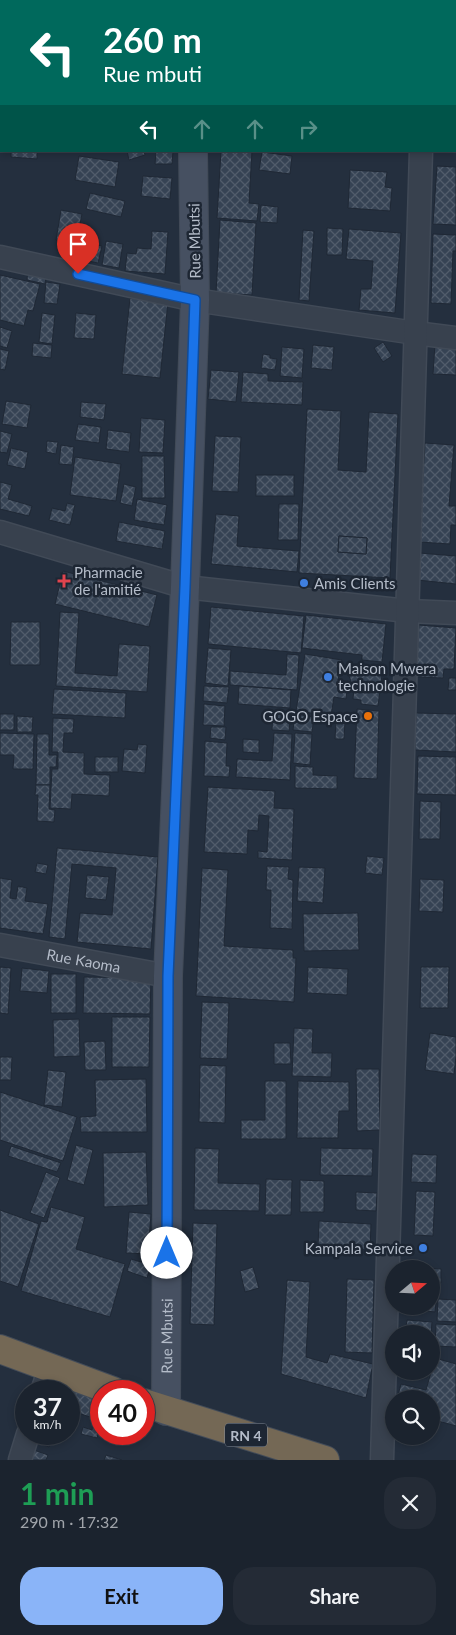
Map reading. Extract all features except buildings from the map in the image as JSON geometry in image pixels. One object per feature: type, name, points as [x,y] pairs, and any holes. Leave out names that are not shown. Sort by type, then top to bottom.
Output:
[{"type":"highway","points":[[0,1349],[46,1380]]},
{"type":"highway","name":"RN 4","points":[[155,1407],[325,1460]]},
{"type":"street","name":"Rue Mbutsi","points":[[155,1407],[168,976],[195,300],[193,152]]},
{"type":"street","points":[[382,1460],[421,152]]},
{"type":"street","points":[[0,257],[195,300],[456,338]]},
{"type":"street","points":[[0,532],[185,587],[408,611],[456,613]]},
{"type":"street","name":"Rue Kaoma","points":[[0,945],[168,976]]},
{"type":"street","points":[[20,1460],[25,1445]]},
{"type":"place","name":"Pharmacie de l'amitié","points":[[64,581]]},
{"type":"place","name":"Amis Clients","points":[[304,583]]},
{"type":"place","name":"Maison Mwera technologie","points":[[328,677]]},
{"type":"place","name":"GOGO Espace","points":[[368,716]]},
{"type":"place","name":"Kampala Service","points":[[423,1248]]},
{"type":"route","points":[[78,274],[195,300],[168,976],[167,1253]]}]
